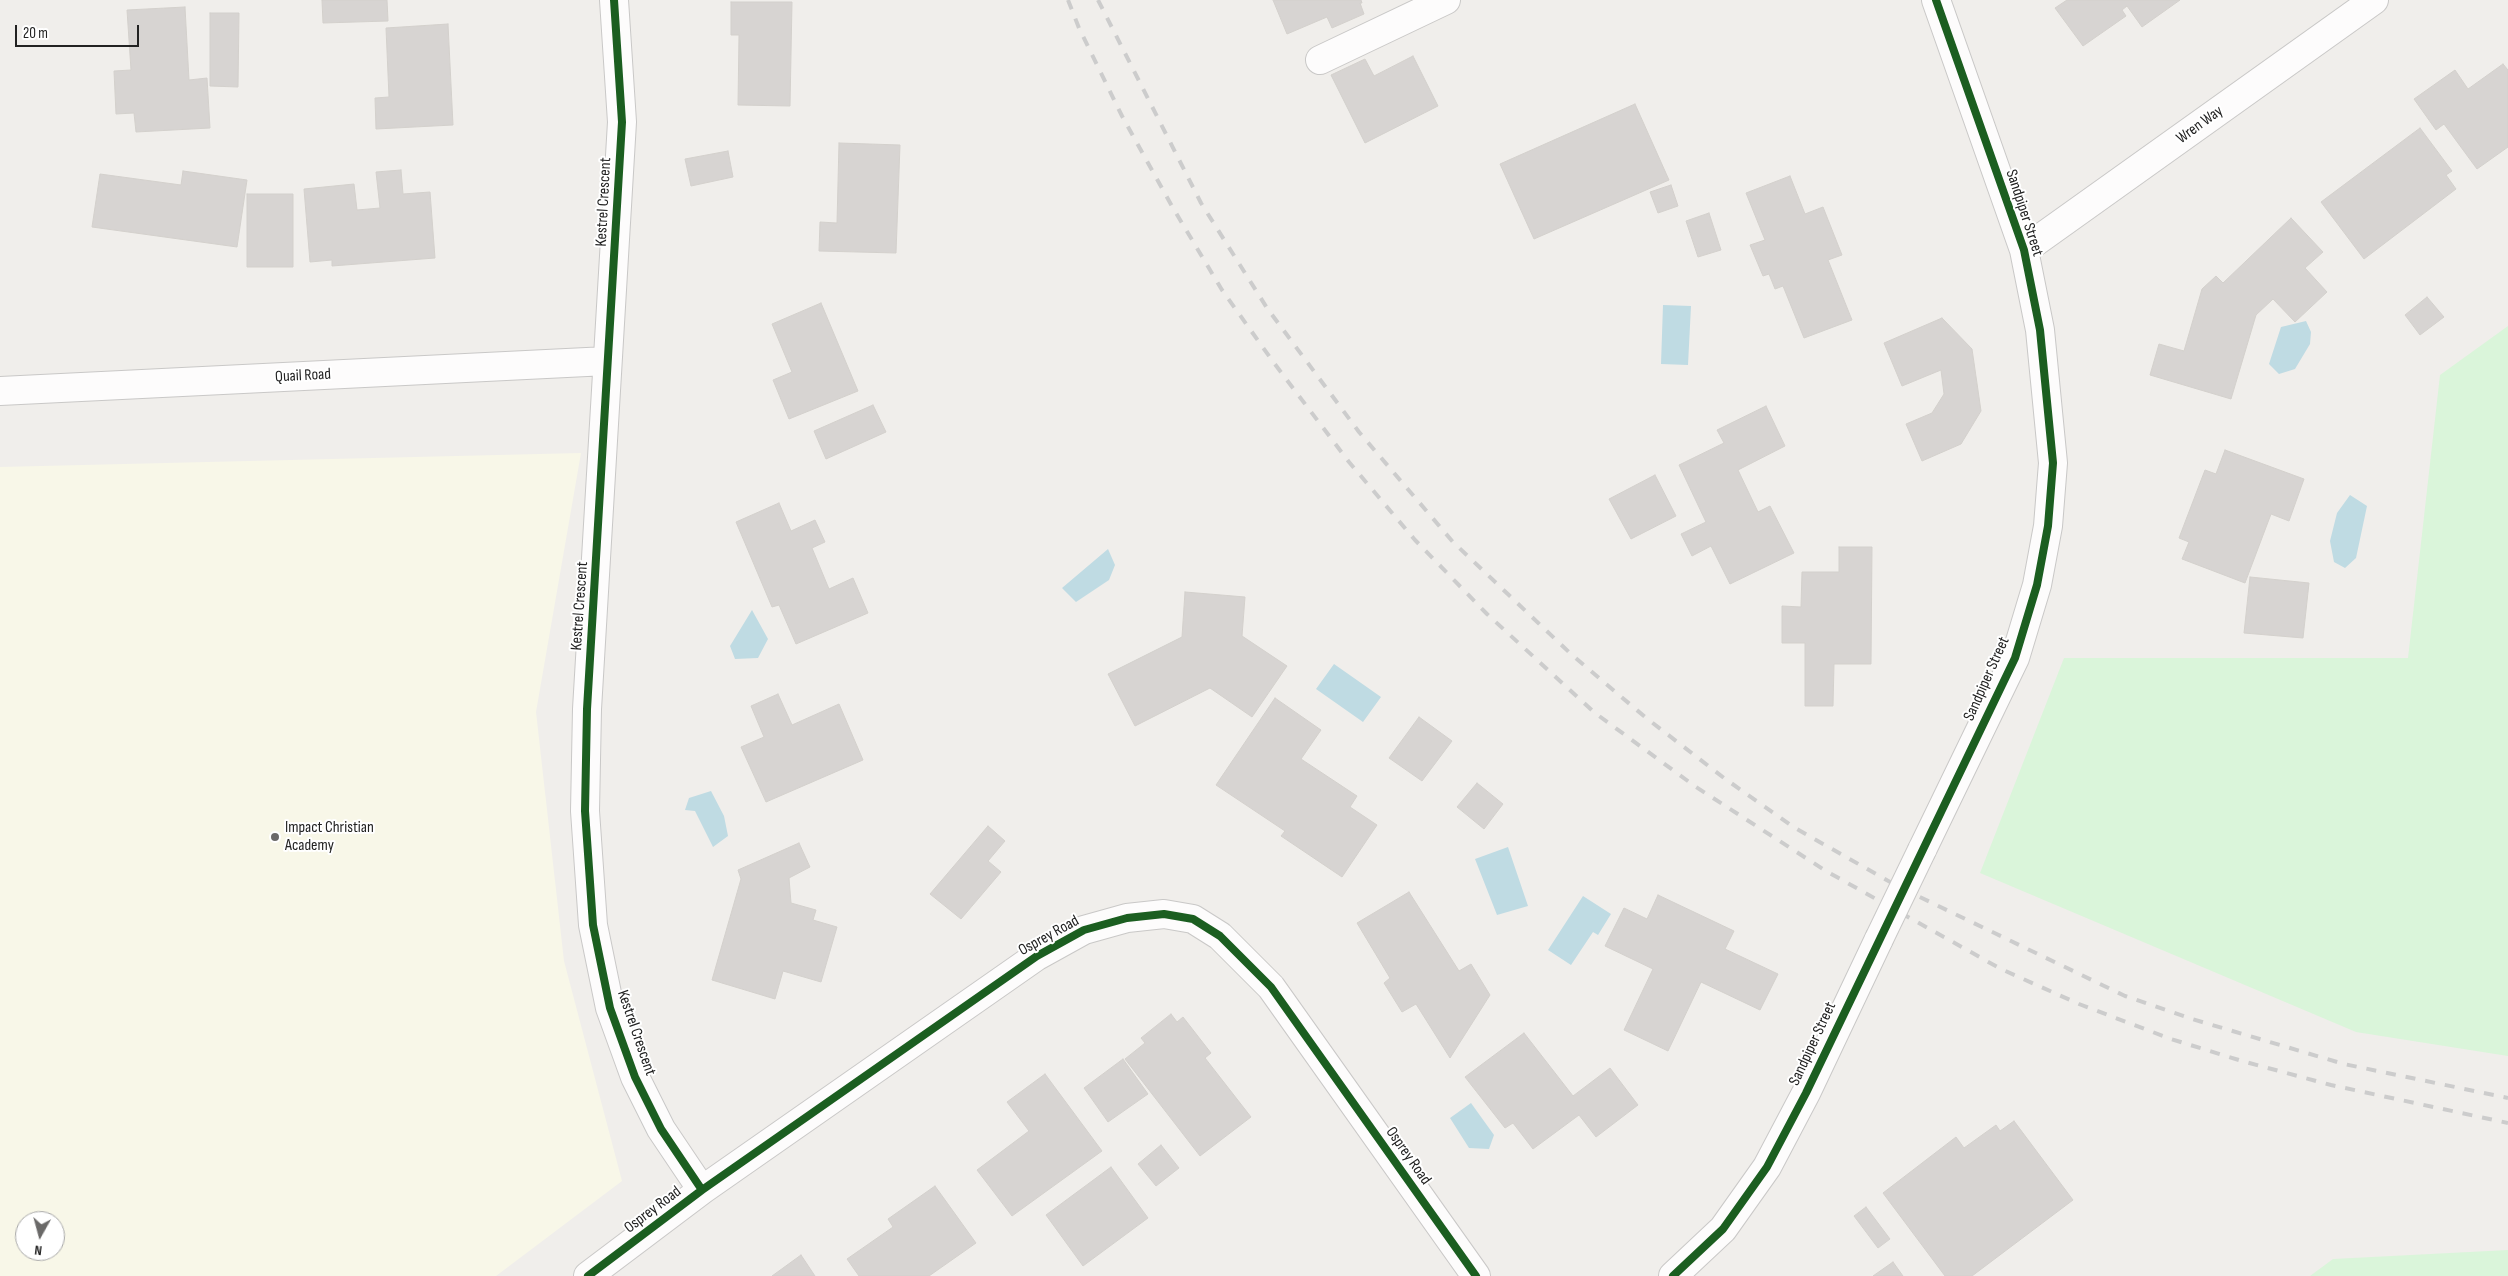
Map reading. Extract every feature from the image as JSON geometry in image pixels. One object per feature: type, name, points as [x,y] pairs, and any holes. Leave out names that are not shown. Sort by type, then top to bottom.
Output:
[{"type":"street","name":"Kestrel Crescent","points":[[614,0],[622,122],[586,728],[585,811],[593,925],[610,1008],[636,1077],[661,1129],[702,1190]]},
{"type":"street","points":[[1320,60],[1446,0]]},
{"type":"street","name":"Sandpiper Street","points":[[1673,1276],[1723,1229],[1767,1167],[1806,1092],[2015,658],[2037,585],[2048,526],[2053,462],[2050,409],[2040,330],[2024,250],[1936,0]]},
{"type":"street","name":"Wren Way","points":[[2024,250],[2374,0]]},
{"type":"street","name":"Quail Road","points":[[0,390],[607,361]]},
{"type":"street","name":"Osprey Road","points":[[588,1276],[702,1190],[1037,956],[1084,930],[1127,918],[1164,914],[1193,919],[1220,936],[1271,987],[1476,1276]]},
{"type":"shaded area","name":"Impact Christian Academy","points":[[581,453],[536,712],[564,961],[622,1181],[496,1276],[0,1276],[0,467]]},
{"type":"green space","points":[[2508,326],[2508,1056],[2356,1032],[1980,873],[2064,658],[2408,658],[2440,375]]},
{"type":"green space","points":[[2508,1250],[2508,1276],[2310,1276],[2333,1259]]},
{"type":"water","points":[[1663,305],[1691,306],[1688,365],[1661,364]]},
{"type":"water","points":[[2306,321],[2311,332],[2310,344],[2295,369],[2279,374],[2269,364],[2281,327]]},
{"type":"water","points":[[2350,495],[2367,506],[2356,558],[2345,568],[2334,562],[2330,541],[2337,513]]},
{"type":"water","points":[[1108,549],[1115,565],[1109,580],[1076,602],[1062,588]]},
{"type":"water","points":[[752,610],[768,639],[758,658],[735,659],[730,646]]},
{"type":"water","points":[[1334,664],[1381,697],[1363,722],[1316,689]]},
{"type":"water","points":[[711,791],[724,816],[728,836],[713,847],[695,811],[685,810],[689,798]]},
{"type":"water","points":[[1508,847],[1528,906],[1497,915],[1475,859]]},
{"type":"water","points":[[1583,896],[1611,914],[1598,935],[1593,932],[1571,965],[1548,950]]},
{"type":"water","points":[[1471,1103],[1494,1135],[1489,1149],[1469,1148],[1450,1118]]},
{"type":"building","points":[[322,0],[387,0],[388,21],[323,23]]},
{"type":"building","points":[[1273,0],[1361,0],[1362,3],[1360,3],[1364,14],[1332,28],[1327,17],[1287,34]]},
{"type":"building","points":[[2067,0],[2180,0],[2142,27],[2127,6],[2122,10],[2126,16],[2083,46],[2055,8]]},
{"type":"building","points":[[731,2],[792,2],[790,106],[738,105],[739,35],[731,35]]},
{"type":"building","points":[[185,7],[189,80],[207,78],[210,128],[136,132],[134,113],[116,114],[114,71],[131,70],[127,10]]},
{"type":"building","points":[[210,13],[239,13],[238,87],[210,86]]},
{"type":"building","points":[[448,24],[453,125],[376,129],[375,98],[389,97],[386,28]]},
{"type":"building","points":[[1413,56],[1438,106],[1365,143],[1331,75],[1365,59],[1374,76]]},
{"type":"building","points":[[2503,64],[2508,70],[2508,147],[2477,169],[2444,124],[2436,130],[2414,99],[2455,70],[2468,89]]},
{"type":"building","points":[[1635,104],[1669,180],[1534,239],[1500,164]]},
{"type":"building","points":[[2420,128],[2452,171],[2446,175],[2456,189],[2364,259],[2321,202]]},
{"type":"building","points":[[839,143],[900,145],[896,253],[819,251],[820,222],[837,223]]},
{"type":"building","points":[[728,151],[733,177],[691,186],[685,159]]},
{"type":"building","points":[[401,170],[403,194],[430,192],[435,258],[332,266],[332,260],[310,262],[304,189],[354,184],[357,210],[380,208],[376,172]]},
{"type":"building","points":[[183,171],[247,180],[237,247],[92,227],[100,174],[181,185]]},
{"type":"building","points":[[1790,176],[1805,214],[1823,207],[1842,255],[1828,260],[1852,320],[1804,338],[1783,286],[1775,289],[1769,274],[1763,276],[1750,245],[1765,240],[1746,193]]},
{"type":"building","points":[[1671,185],[1678,206],[1658,213],[1650,192]]},
{"type":"building","points":[[247,194],[293,194],[293,267],[247,267]]},
{"type":"building","points":[[1709,213],[1721,250],[1698,257],[1686,221]]},
{"type":"building","points":[[2291,218],[2323,252],[2305,268],[2327,292],[2295,322],[2273,299],[2256,315],[2231,399],[2150,375],[2159,344],[2184,351],[2202,289],[2216,276],[2223,283]]},
{"type":"building","points":[[2427,297],[2444,317],[2420,335],[2405,315]]},
{"type":"building","points":[[821,303],[858,391],[789,419],[773,380],[792,372],[772,324]]},
{"type":"building","points":[[1942,318],[1972,349],[1981,411],[1961,444],[1922,461],[1906,424],[1932,413],[1944,394],[1941,370],[1902,386],[1884,343]]},
{"type":"building","points":[[873,405],[886,432],[826,459],[814,431]]},
{"type":"building","points":[[1766,406],[1785,446],[1738,470],[1758,512],[1770,506],[1794,553],[1730,584],[1711,546],[1692,556],[1681,534],[1706,522],[1679,465],[1724,443],[1717,430]]},
{"type":"building","points":[[2225,450],[2304,479],[2289,521],[2271,514],[2245,583],[2182,559],[2189,542],[2179,538],[2205,470],[2216,474]]},
{"type":"building","points":[[1655,475],[1676,516],[1631,539],[1609,499]]},
{"type":"building","points":[[779,503],[791,531],[815,520],[825,542],[812,548],[829,589],[853,578],[868,613],[796,644],[779,605],[772,607],[736,522]]},
{"type":"building","points":[[1839,547],[1872,547],[1871,664],[1834,664],[1833,706],[1805,706],[1805,643],[1782,643],[1782,606],[1801,607],[1802,572],[1839,572]]},
{"type":"building","points":[[2250,577],[2309,583],[2303,638],[2244,633]]},
{"type":"building","points":[[1185,592],[1245,597],[1242,636],[1287,666],[1252,717],[1210,688],[1135,726],[1108,674],[1182,637]]},
{"type":"building","points":[[778,694],[792,725],[839,704],[863,760],[766,802],[741,747],[764,737],[751,706]]},
{"type":"building","points":[[1275,698],[1321,730],[1301,759],[1357,796],[1350,807],[1377,825],[1342,877],[1281,836],[1285,831],[1216,785]]},
{"type":"building","points":[[1419,717],[1452,741],[1422,781],[1389,758]]},
{"type":"building","points":[[1477,783],[1503,804],[1484,829],[1457,807]]},
{"type":"building","points":[[988,826],[1005,841],[988,861],[1001,872],[961,919],[930,894]]},
{"type":"building","points":[[799,843],[810,867],[789,878],[791,903],[816,910],[813,920],[837,927],[821,982],[783,971],[775,999],[712,980],[741,879],[738,870]]},
{"type":"building","points":[[1409,892],[1459,971],[1471,964],[1490,995],[1450,1058],[1416,1004],[1402,1012],[1384,983],[1390,978],[1357,923]]},
{"type":"building","points":[[1658,895],[1734,931],[1725,949],[1778,974],[1760,1010],[1701,982],[1668,1051],[1624,1030],[1653,969],[1605,946],[1624,908],[1647,919]]},
{"type":"building","points":[[1171,1014],[1177,1022],[1183,1017],[1211,1053],[1205,1058],[1251,1117],[1200,1156],[1125,1059],[1145,1043],[1141,1038]]},
{"type":"building","points":[[1524,1033],[1573,1096],[1610,1068],[1638,1105],[1596,1137],[1579,1115],[1533,1149],[1513,1123],[1505,1128],[1465,1077]]},
{"type":"building","points":[[1123,1059],[1148,1094],[1108,1122],[1084,1088]]},
{"type":"building","points":[[1045,1074],[1102,1151],[1012,1216],[977,1170],[1029,1131],[1007,1102]]},
{"type":"building","points":[[2014,1121],[2073,1200],[1972,1276],[1945,1276],[1883,1193],[1956,1137],[1964,1148],[1996,1125],[2000,1131]]},
{"type":"building","points":[[1161,1145],[1179,1168],[1156,1186],[1138,1164]]},
{"type":"building","points":[[1111,1167],[1148,1218],[1083,1266],[1046,1215]]},
{"type":"building","points":[[935,1186],[976,1243],[929,1276],[859,1276],[847,1259],[893,1227],[888,1219]]},
{"type":"building","points":[[1866,1207],[1890,1239],[1878,1248],[1854,1216]]},
{"type":"building","points":[[801,1255],[815,1276],[772,1276]]},
{"type":"building","points":[[1893,1262],[1903,1276],[1873,1276]]},
{"type":"railway","points":[[1068,0],[1079,28],[1122,116],[1173,208],[1222,290],[1274,363],[1349,462],[1415,540],[1487,614],[1595,713],[1696,787],[1826,871],[2001,969],[2079,1004],[2171,1039],[2242,1061],[2331,1085],[2508,1123]]},
{"type":"railway","points":[[1098,0],[1201,203],[1267,308],[1359,432],[1453,542],[1572,655],[1645,717],[1724,778],[1795,828],[1899,887],[2125,996],[2192,1019],[2344,1064],[2508,1098]]},
{"type":"cycle path","points":[[614,0],[622,122],[587,709],[585,811],[593,925],[610,1008],[635,1077],[661,1129],[702,1190]]},
{"type":"cycle path","points":[[1673,1276],[1723,1229],[1767,1167],[1806,1093],[2015,658],[2037,585],[2048,526],[2053,463],[2040,330],[2024,250],[1936,0]]},
{"type":"cycle path","points":[[588,1276],[702,1190],[1037,956],[1084,930],[1127,918],[1164,914],[1193,919],[1220,936],[1271,987],[1476,1276]]},
{"type":"place","name":"Impact Christian Academy","points":[[275,837]]}]
